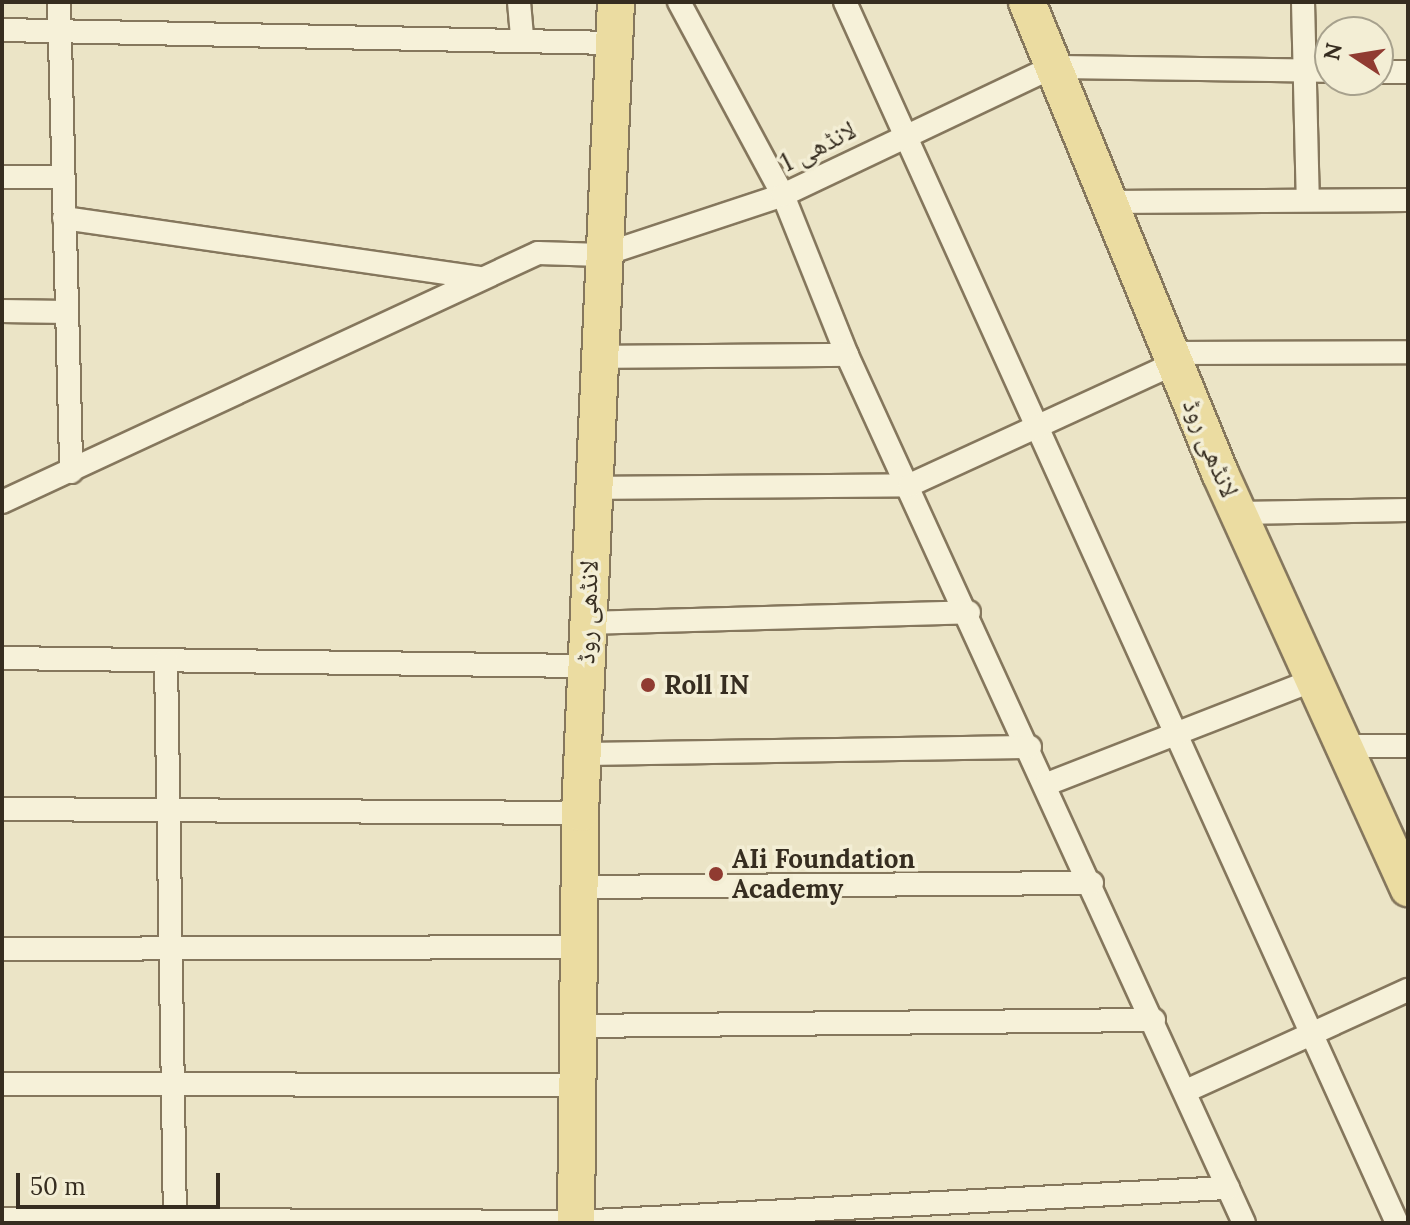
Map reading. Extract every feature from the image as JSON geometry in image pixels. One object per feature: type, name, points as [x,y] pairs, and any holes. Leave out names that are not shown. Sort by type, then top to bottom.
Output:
[{"type":"main road","name":"لانڈھی روڈ","points":[[576,1223],[580,813],[597,357],[616,2]]},
{"type":"main road","name":"لانڈھی روڈ","points":[[1027,2],[1238,513],[1408,888]]},
{"type":"street","points":[[59,2],[71,472]]},
{"type":"street","points":[[519,2],[522,40]]},
{"type":"street","points":[[679,2],[783,195],[847,355],[969,612],[1244,1223]]},
{"type":"street","points":[[845,2],[1397,1223]]},
{"type":"street","points":[[1303,2],[1308,200]]},
{"type":"street","points":[[2,30],[60,26],[613,43]]},
{"type":"street","points":[[1053,67],[1314,71]]},
{"type":"street","name":"لانڈھی 1","points":[[602,255],[783,195],[905,132],[1053,67]]},
{"type":"street","points":[[2,177],[63,177]]},
{"type":"street","points":[[1108,202],[1408,200]]},
{"type":"street","points":[[64,218],[478,278]]},
{"type":"street","points":[[2,502],[478,278],[538,253],[602,255]]},
{"type":"street","points":[[2,311],[67,312]]},
{"type":"street","points":[[592,488],[910,485],[1037,427],[1173,358],[1408,352]]},
{"type":"street","points":[[597,357],[847,355]]},
{"type":"street","points":[[1238,513],[1408,510]]},
{"type":"street","points":[[587,623],[969,612]]},
{"type":"street","points":[[2,658],[585,666]]},
{"type":"street","points":[[166,660],[175,1221]]},
{"type":"street","points":[[1047,784],[1314,680]]},
{"type":"street","points":[[1344,746],[1408,746]]},
{"type":"street","points":[[582,754],[1030,747]]},
{"type":"street","points":[[2,809],[580,813]]},
{"type":"street","points":[[578,887],[1092,883]]},
{"type":"street","points":[[2,949],[578,947]]},
{"type":"street","points":[[1186,1091],[1408,990]]},
{"type":"street","points":[[577,1026],[1154,1020]]},
{"type":"street","points":[[2,1084],[577,1085]]},
{"type":"street","points":[[2,1219],[576,1223],[1228,1188]]},
{"type":"place","name":"Roll IN","points":[[648,685]]},
{"type":"place","name":"AIi Foundation Academy","points":[[716,874]]}]
